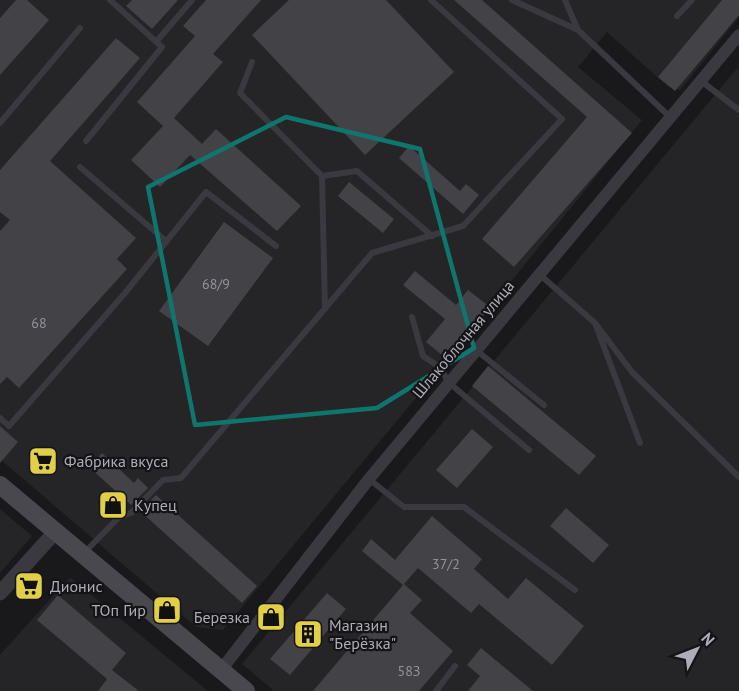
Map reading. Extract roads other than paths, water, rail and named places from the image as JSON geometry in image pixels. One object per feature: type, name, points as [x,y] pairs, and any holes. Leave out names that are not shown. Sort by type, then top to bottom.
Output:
[{"type":"main road","points":[[0,484],[246,691]]},
{"type":"street","name":"Шлакоблочная улица","points":[[221,670],[369,478],[739,35]]},
{"type":"street","points":[[0,593],[55,532]]},
{"type":"lane","points":[[86,141],[162,47],[110,0]]},
{"type":"lane","points":[[156,42],[192,0]]},
{"type":"lane","points":[[82,554],[120,516],[131,513],[163,480],[181,478],[372,253],[463,226],[562,119],[431,0]]},
{"type":"lane","points":[[512,0],[578,30],[671,118]]},
{"type":"lane","points":[[565,0],[578,30]]},
{"type":"lane","points":[[676,16],[692,0]]},
{"type":"lane","points":[[0,123],[80,28]]},
{"type":"lane","points":[[252,62],[240,93],[322,176],[325,309]]},
{"type":"lane","points":[[701,81],[739,110]]},
{"type":"lane","points":[[80,167],[166,241]]},
{"type":"lane","points":[[322,176],[357,171],[432,236]]},
{"type":"lane","points":[[0,418],[9,426],[125,293],[206,192],[276,246]]},
{"type":"lane","points":[[539,274],[595,323],[632,372],[739,477]]},
{"type":"lane","points":[[412,317],[423,356],[441,368],[448,382],[529,450]]},
{"type":"lane","points":[[595,323],[640,442]]},
{"type":"lane","points":[[475,349],[544,405]]},
{"type":"lane","points":[[369,478],[404,507],[464,507],[575,590]]},
{"type":"lane","points":[[436,691],[456,666]]},
{"type":"place","name":"Фабрика вкуса","points":[[43,461]]},
{"type":"place","name":"Купец","points":[[113,505]]},
{"type":"place","name":"Дионис","points":[[29,586]]},
{"type":"place","name":"ТОп Гир","points":[[167,610]]},
{"type":"place","name":"Березка","points":[[271,617]]},
{"type":"place","name":"Магазин \"Берёзка\"","points":[[308,634]]}]
